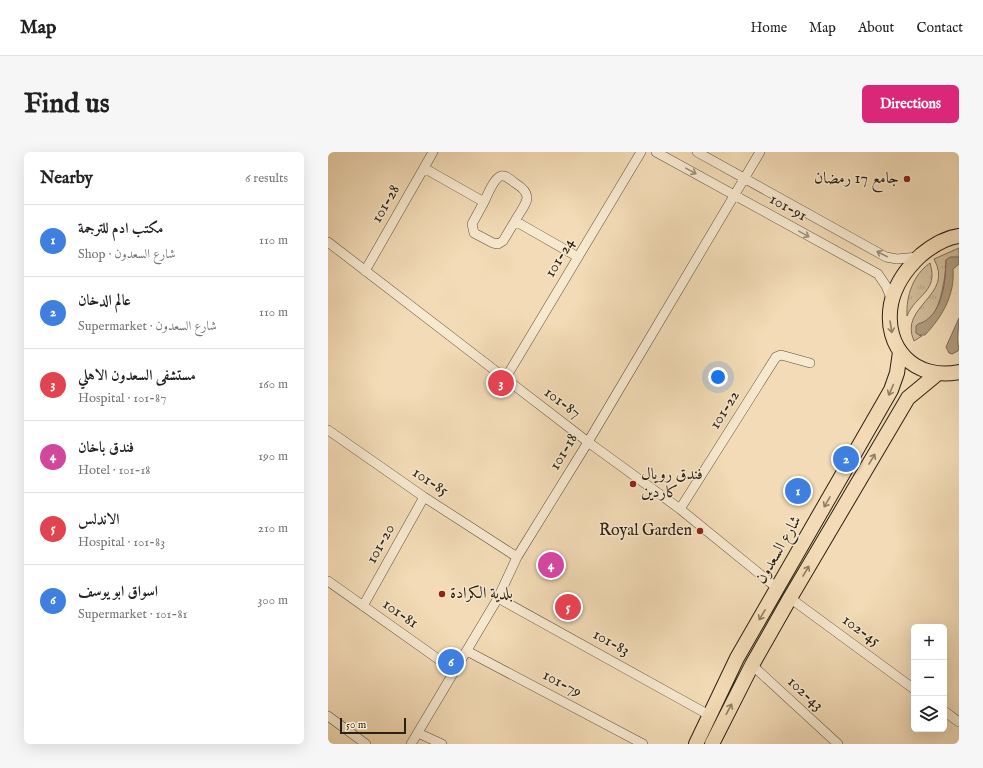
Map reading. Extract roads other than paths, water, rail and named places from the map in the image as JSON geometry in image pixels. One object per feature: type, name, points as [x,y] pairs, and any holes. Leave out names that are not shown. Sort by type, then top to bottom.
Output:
[{"type":"main road","points":[[958,235],[933,245],[913,262],[902,277],[892,301],[891,328],[900,352],[916,367],[937,374],[959,372]]},
{"type":"main road","name":"شارع السعدون","points":[[696,744],[737,658],[891,390],[897,373],[900,352]]},
{"type":"main road","points":[[712,744],[752,665],[908,398],[937,374]]},
{"type":"street","name":"101-28","points":[[365,271],[433,152]]},
{"type":"street","name":"101-24","points":[[505,379],[641,152]]},
{"type":"street","name":"101-91","points":[[656,152],[878,274],[886,286],[892,301]]},
{"type":"street","name":"101-91","points":[[697,152],[886,257],[897,259],[920,256]]},
{"type":"street","name":"101-18","points":[[412,744],[498,598],[517,557],[588,442],[760,152]]},
{"type":"street","points":[[424,168],[484,202]]},
{"type":"street","points":[[501,176],[506,177],[524,188],[527,193],[527,199],[516,221],[503,241],[498,244],[474,233],[472,224],[497,179],[501,176]]},
{"type":"street","points":[[516,221],[578,257]]},
{"type":"street","name":"101-87","points":[[328,242],[588,442],[680,509],[777,588]]},
{"type":"street","name":"101-22","points":[[680,509],[776,357],[781,355],[810,363]]},
{"type":"street","name":"101-85","points":[[328,430],[424,497],[517,557]]},
{"type":"street","name":"101-20","points":[[363,606],[424,497]]},
{"type":"street","name":"101-81","points":[[328,581],[455,671]]},
{"type":"street","name":"101-83","points":[[498,598],[709,715]]},
{"type":"street","name":"102-45","points":[[790,598],[911,687]]},
{"type":"street","name":"101-79","points":[[467,651],[643,744]]},
{"type":"street","name":"102-43","points":[[752,665],[838,744]]},
{"type":"street","points":[[947,713],[959,722]]},
{"type":"street","points":[[328,716],[366,744]]},
{"type":"street","points":[[418,733],[442,744]]},
{"type":"place","name":"جامع 17 رمضان","points":[[907,179]]},
{"type":"place","name":"مستشفى السعدون الاهلي","points":[[501,383]]},
{"type":"place","name":"عالم الدخان","points":[[846,459]]},
{"type":"place","name":"فندق رويال كاردين","points":[[633,484]]},
{"type":"place","name":"مكتب ادم للترجمة","points":[[798,491]]},
{"type":"place","name":"Royal Garden","points":[[700,531]]},
{"type":"place","name":"فندق باخان","points":[[551,565]]},
{"type":"place","name":"بلدية الكرادة","points":[[442,594]]},
{"type":"place","name":"الاندلس","points":[[568,607]]},
{"type":"place","name":"اسواق ابو يوسف","points":[[451,662]]}]
